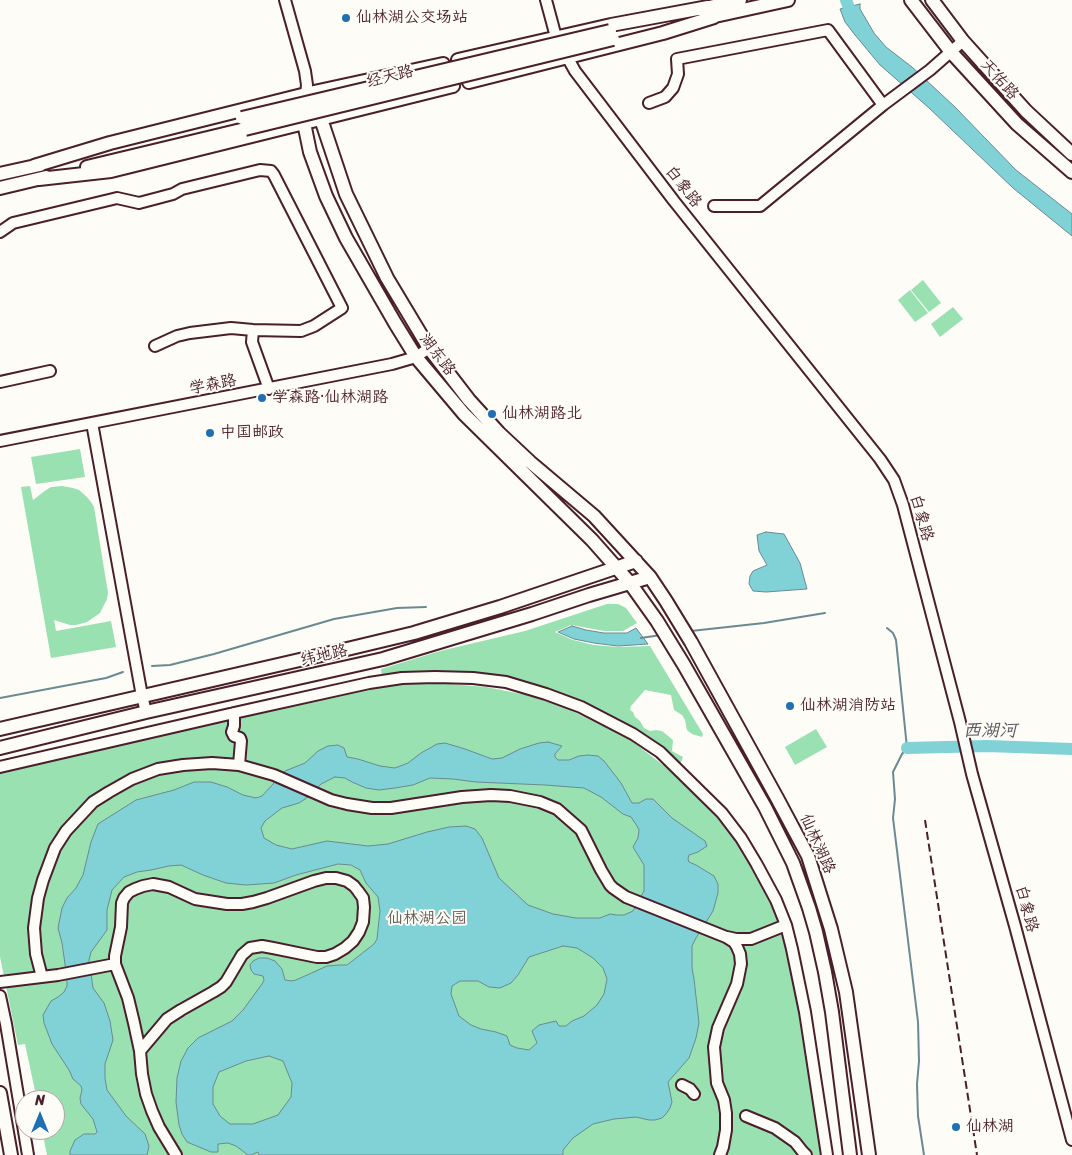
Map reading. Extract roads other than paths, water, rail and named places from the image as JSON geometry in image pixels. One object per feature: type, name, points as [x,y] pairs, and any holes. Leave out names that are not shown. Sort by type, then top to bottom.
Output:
[{"type":"main road","name":"经天路","points":[[711,12],[740,0]]},
{"type":"main road","name":"经天路","points":[[0,188],[244,123],[611,35],[711,12],[788,0]]},
{"type":"main road","name":"天佑路","points":[[911,0],[951,52],[1017,124],[1072,172]]},
{"type":"main road","name":"天佑路","points":[[932,0],[963,41],[1026,111],[1072,154]]},
{"type":"main road","points":[[711,12],[663,33],[469,82],[458,60],[611,25],[711,12]]},
{"type":"main road","points":[[34,166],[110,143],[310,93],[443,64],[453,86],[110,171],[39,178]]},
{"type":"main road","points":[[448,75],[464,71]]},
{"type":"main road","name":"湖东路","points":[[310,93],[321,119],[346,194],[387,278],[429,348],[499,433],[594,516],[650,577]]},
{"type":"main road","name":"湖东路","points":[[310,93],[304,123],[310,152],[326,196],[346,238],[416,357],[464,414],[592,540],[630,584]]},
{"type":"main road","name":"经天路","points":[[0,174],[244,123]]},
{"type":"main road","name":"纬地路","points":[[0,729],[414,633],[500,607],[636,561]]},
{"type":"main road","name":"纬地路","points":[[0,748],[146,712],[383,659],[650,577]]},
{"type":"main road","name":"仙林湖路","points":[[650,577],[678,620],[808,856],[831,929],[846,992],[869,1155]]},
{"type":"main road","name":"仙林湖路","points":[[630,584],[657,621],[670,643],[765,807],[793,863],[809,908],[825,972],[832,1012],[850,1155]]},
{"type":"main road","points":[[816,932],[831,929]]},
{"type":"main road","points":[[0,1093],[11,1155]]},
{"type":"main road","points":[[0,1135],[4,1155]]},
{"type":"street","points":[[285,0],[310,93]]},
{"type":"street","points":[[292,0],[310,93]]},
{"type":"street","name":"白象路","points":[[546,0],[556,37],[575,72],[668,193],[880,459],[894,480],[903,505],[972,774],[1072,1140]]},
{"type":"street","points":[[649,102],[665,96],[673,88],[678,74],[677,59],[828,30],[883,104]]},
{"type":"street","points":[[714,206],[760,206],[883,104],[930,70],[963,41]]},
{"type":"street","points":[[0,232],[13,223],[117,198],[140,203],[173,194],[182,189],[250,172],[260,170],[271,171],[342,308],[314,326],[301,330],[231,328],[190,332],[155,346]]},
{"type":"street","points":[[253,330],[252,342],[269,389]]},
{"type":"street","name":"学森路","points":[[0,441],[392,364],[416,357],[429,348]]},
{"type":"street","points":[[0,382],[50,371]]},
{"type":"street","points":[[92,423],[146,712]]},
{"type":"street","points":[[0,767],[369,683],[402,678],[473,678],[506,682],[581,707],[633,734],[660,752],[722,813],[741,838],[756,863],[776,900],[786,925],[805,1012],[827,1155]]},
{"type":"street","points":[[234,713],[232,732],[241,741],[240,764]]},
{"type":"street","points":[[42,977],[34,940],[38,898],[48,864],[55,848],[66,831],[93,802],[132,779],[158,769],[202,764],[240,764],[274,775],[331,800],[372,808],[391,808],[462,797],[491,795],[510,796],[540,802],[557,809],[581,830],[600,870],[610,885],[626,897],[726,937],[734,942],[737,947],[741,964]]},
{"type":"street","points":[[140,1051],[167,1019],[213,992],[226,982],[242,955],[250,948],[262,946],[317,957],[326,957],[345,948],[353,941],[361,927],[364,915],[363,898],[354,886],[347,881],[336,878],[314,881],[267,898],[242,904],[227,904],[194,899],[170,886],[153,884],[129,892],[124,898],[115,956],[116,964],[128,998],[140,1051],[146,1094],[159,1127],[176,1155]]},
{"type":"street","points":[[726,937],[751,939],[786,925]]},
{"type":"street","points":[[720,1155],[726,1130],[726,1113],[724,1100],[717,1083],[714,1047],[718,1028],[737,984],[744,954],[751,939]]},
{"type":"street","points":[[0,982],[58,976],[116,964]]},
{"type":"street","points":[[0,996],[28,1155]]},
{"type":"street","points":[[682,1086],[690,1089],[694,1094]]},
{"type":"street","points":[[746,1116],[775,1128],[795,1142],[806,1155]]},
{"type":"water","points":[[860,4],[860,9],[874,33],[886,47],[912,67],[955,107],[1016,170],[1072,214],[1072,236],[1013,188],[929,108],[880,65],[845,22],[840,9]]},
{"type":"water","points":[[766,532],[784,534],[800,563],[807,589],[753,591],[749,584],[750,576],[753,571],[767,565],[759,551],[757,535]]},
{"type":"water","points":[[572,626],[604,633],[627,633],[636,628],[648,644],[618,646],[594,643],[574,639],[558,632]]},
{"type":"water","points":[[548,742],[562,746],[555,754],[558,760],[569,760],[588,755],[598,756],[621,783],[632,803],[653,799],[672,818],[705,841],[707,846],[689,855],[688,859],[689,862],[714,876],[718,884],[718,893],[713,911],[692,946],[692,968],[699,1023],[689,1058],[668,1082],[672,1102],[662,1118],[649,1120],[636,1117],[614,1119],[593,1124],[573,1138],[563,1150],[563,1155],[259,1155],[258,1152],[248,1155],[236,1146],[228,1143],[218,1144],[218,1152],[211,1152],[187,1142],[179,1125],[176,1102],[177,1078],[181,1061],[188,1048],[198,1038],[232,1021],[243,1010],[262,984],[263,976],[254,974],[251,970],[250,965],[253,961],[259,958],[267,958],[275,961],[282,969],[285,980],[291,981],[327,966],[347,965],[374,944],[377,939],[380,911],[378,897],[366,883],[360,870],[351,865],[338,864],[274,883],[246,885],[226,883],[181,865],[137,872],[124,877],[112,890],[107,910],[107,930],[91,952],[89,960],[93,988],[104,1003],[110,1021],[113,1040],[105,1064],[107,1090],[126,1116],[145,1134],[149,1146],[147,1155],[70,1155],[75,1140],[84,1134],[95,1134],[97,1132],[93,1119],[81,1104],[81,1086],[73,1079],[52,1044],[43,1015],[51,1001],[64,992],[67,986],[62,943],[58,928],[62,908],[83,875],[91,842],[98,824],[136,800],[174,790],[194,782],[211,782],[243,795],[256,798],[262,796],[285,771],[305,763],[318,751],[328,746],[338,745],[344,748],[347,757],[395,768],[408,763],[437,744],[445,743],[492,759],[502,758],[520,749]],"holes":[[[335,777],[345,778],[366,788],[379,790],[413,785],[430,778],[584,788],[601,797],[623,814],[631,817],[637,826],[639,830],[638,838],[633,847],[644,865],[644,891],[633,911],[624,915],[610,914],[600,918],[576,918],[553,914],[528,905],[499,878],[482,838],[475,829],[466,826],[449,827],[388,844],[368,846],[327,841],[292,849],[276,845],[264,838],[261,828],[265,821],[282,808],[299,803],[321,784]],[[563,946],[577,948],[593,958],[603,968],[607,979],[604,994],[597,1005],[584,1016],[566,1026],[559,1026],[556,1021],[539,1025],[532,1031],[537,1043],[529,1050],[510,1045],[507,1036],[471,1025],[459,1016],[451,994],[452,986],[460,981],[478,981],[489,987],[500,988],[511,983],[529,957]],[[269,1056],[283,1061],[292,1083],[291,1097],[278,1115],[253,1124],[230,1124],[220,1116],[213,1104],[213,1087],[219,1072],[246,1061]]]},
{"type":"waterway","points":[[846,0],[854,21]]},
{"type":"waterway","points":[[152,666],[170,665],[214,654],[334,619],[397,608],[426,607]]},
{"type":"waterway","points":[[691,631],[764,623],[825,613]]},
{"type":"waterway","points":[[887,628],[893,633],[896,640],[907,748],[893,772],[895,799],[893,818],[918,1022],[918,1116],[924,1155]]},
{"type":"waterway","points":[[641,638],[661,635]]},
{"type":"waterway","points":[[0,698],[106,678],[123,672]]},
{"type":"waterway","name":"西湖河","points":[[907,748],[987,746],[1072,749]]},
{"type":"railway","points":[[925,820],[977,1155]]},
{"type":"place","name":"仙林湖公交场站","points":[[346,18]]},
{"type":"place","name":"学森路·仙林湖路","points":[[262,398]]},
{"type":"place","name":"仙林湖路北","points":[[492,414]]},
{"type":"place","name":"中国邮政","points":[[210,433]]},
{"type":"place","name":"仙林湖消防站","points":[[790,706]]},
{"type":"place","name":"仙林湖","points":[[956,1127]]},
{"type":"park label","name":"仙林湖公园","points":[[427,919]]}]
